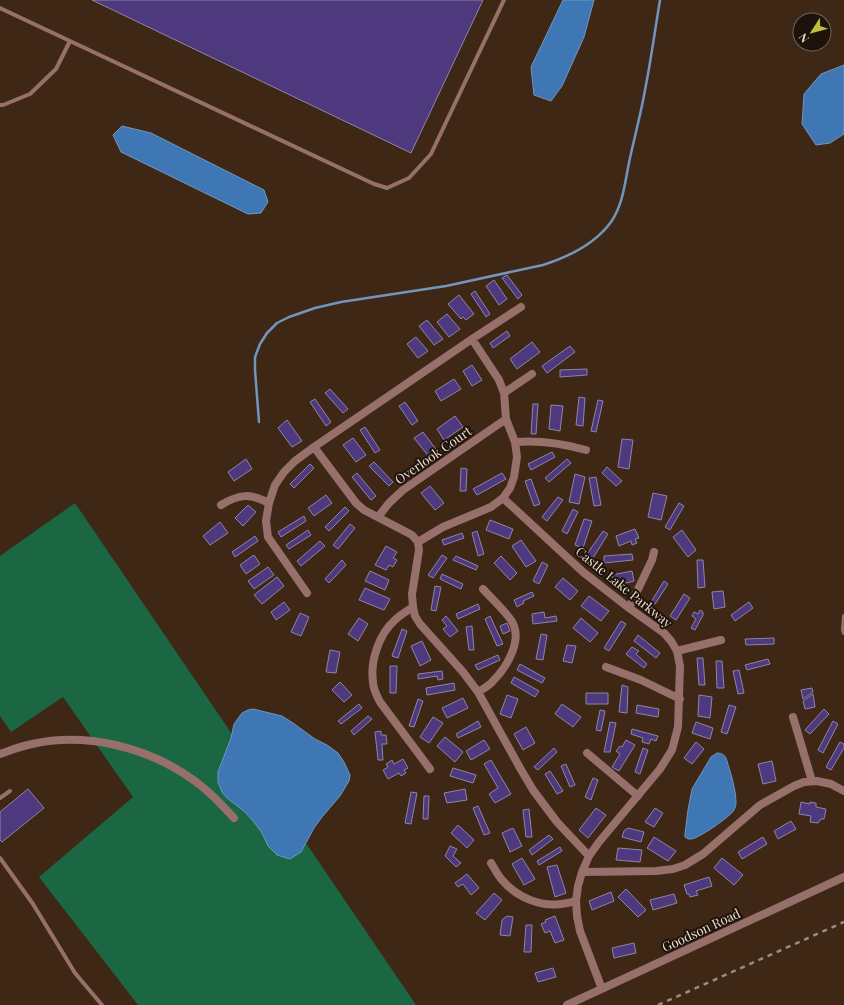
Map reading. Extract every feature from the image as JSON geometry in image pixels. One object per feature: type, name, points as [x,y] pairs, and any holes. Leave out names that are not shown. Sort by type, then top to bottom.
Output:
[{"type":"street","points":[[307,593],[268,537],[266,521],[269,503],[276,485],[284,472],[295,461],[314,447],[521,307]]},
{"type":"street","points":[[418,542],[443,527],[491,506],[503,498],[510,488],[514,477],[517,457],[515,442],[506,419],[504,393],[499,380],[472,339]]},
{"type":"street","points":[[504,393],[532,374]]},
{"type":"street","name":"Overlook Court","points":[[378,517],[389,502],[403,490],[506,419]]},
{"type":"street","points":[[515,442],[553,442],[586,450]]},
{"type":"street","points":[[314,447],[356,503],[364,510],[412,535],[418,542],[419,550],[412,594],[412,607],[420,624],[463,672],[478,692],[520,768],[534,790],[558,822],[589,856]]},
{"type":"street","points":[[221,505],[231,499],[245,496],[259,498],[269,503]]},
{"type":"street","name":"Castle Lake Parkway","points":[[503,498],[583,572],[664,633],[677,651],[680,666],[680,699],[678,727],[672,750],[660,769],[589,856],[578,886],[576,901],[580,931],[602,989]]},
{"type":"street","points":[[629,608],[652,560],[654,552]]},
{"type":"street","points":[[478,692],[492,683],[504,670],[512,655],[516,638],[511,620],[483,589]]},
{"type":"street","points":[[412,607],[394,620],[381,638],[374,659],[372,670],[373,682],[375,692],[380,702],[430,769]]},
{"type":"street","points":[[677,651],[721,640]]},
{"type":"street","points":[[606,667],[641,680],[680,699]]},
{"type":"street","points":[[793,717],[812,781]]},
{"type":"street","points":[[0,754],[32,744],[57,741],[86,741],[114,745],[142,752],[168,764],[193,779],[215,797],[234,818]]},
{"type":"street","points":[[587,752],[638,796]]},
{"type":"street","points":[[582,872],[656,871],[673,869],[685,865],[703,854],[760,805],[794,786],[804,782],[817,781],[832,784],[844,790]]},
{"type":"street","points":[[491,863],[502,880],[511,889],[523,897],[535,902],[549,904],[561,904],[576,901]]},
{"type":"street","name":"Goodson Road","points":[[568,1005],[844,877]]},
{"type":"lane","points":[[0,8],[374,184],[387,188],[409,178],[431,154],[504,0]]},
{"type":"lane","points":[[0,105],[30,94],[56,69],[70,41]]},
{"type":"lane","points":[[844,616],[844,633]]},
{"type":"lane","points":[[0,798],[10,791]]},
{"type":"lane","points":[[0,858],[33,904],[75,973],[102,1005]]},
{"type":"green space","points":[[75,503],[416,1005],[138,1005],[39,877],[133,797],[63,697],[11,732],[0,716],[0,556]]},
{"type":"water","points":[[563,0],[594,0],[584,37],[562,86],[551,101],[534,95],[531,67]]},
{"type":"water","points":[[844,65],[844,134],[830,143],[816,145],[802,124],[804,94],[821,74]]},
{"type":"water","points":[[122,126],[151,133],[264,190],[268,202],[261,213],[248,214],[121,152],[113,135]]},
{"type":"water","points":[[253,709],[282,716],[315,739],[327,745],[338,753],[350,775],[349,781],[340,796],[314,828],[301,852],[290,859],[277,855],[268,846],[262,833],[254,822],[245,812],[227,798],[222,792],[218,782],[218,772],[231,738],[234,724],[242,713]]},
{"type":"water","points":[[717,753],[726,758],[735,792],[735,809],[714,827],[695,838],[688,839],[685,837],[685,834],[692,789],[711,757]]},
{"type":"building","points":[[92,0],[483,0],[411,153]]},
{"type":"building","points":[[507,275],[522,295],[518,299],[502,278]]},
{"type":"building","points":[[494,280],[507,299],[499,305],[486,286]]},
{"type":"building","points":[[475,291],[490,314],[486,317],[471,294]]},
{"type":"building","points":[[459,295],[474,314],[466,320],[463,317],[461,319],[448,304]]},
{"type":"building","points":[[447,314],[460,329],[449,337],[437,322]]},
{"type":"building","points":[[427,320],[443,339],[434,345],[419,326]]},
{"type":"building","points":[[507,331],[510,336],[493,348],[490,343]]},
{"type":"building","points":[[416,337],[428,351],[418,358],[407,344]]},
{"type":"building","points":[[532,342],[540,352],[517,369],[510,359]]},
{"type":"building","points":[[570,346],[575,352],[547,373],[542,366]]},
{"type":"building","points":[[472,365],[482,380],[472,386],[463,371]]},
{"type":"building","points":[[587,369],[587,375],[560,377],[560,370]]},
{"type":"building","points":[[454,379],[461,389],[441,401],[435,391]]},
{"type":"building","points":[[330,389],[348,409],[343,413],[325,393]]},
{"type":"building","points":[[579,397],[585,398],[583,426],[576,425]]},
{"type":"building","points":[[315,399],[331,422],[326,426],[310,402]]},
{"type":"building","points":[[598,400],[603,401],[596,432],[591,431]]},
{"type":"building","points":[[405,402],[418,421],[412,425],[399,406]]},
{"type":"building","points":[[533,404],[538,404],[536,434],[531,434]]},
{"type":"building","points":[[551,405],[563,406],[560,431],[549,429]]},
{"type":"building","points":[[455,416],[463,427],[444,440],[437,429]]},
{"type":"building","points":[[287,420],[302,441],[292,447],[278,428]]},
{"type":"building","points":[[365,427],[380,450],[375,453],[360,430]]},
{"type":"building","points":[[423,432],[438,452],[430,458],[414,438]]},
{"type":"building","points":[[353,438],[366,455],[356,462],[343,445]]},
{"type":"building","points":[[622,439],[633,440],[629,469],[618,467]]},
{"type":"building","points":[[552,452],[555,457],[531,470],[528,464]]},
{"type":"building","points":[[246,459],[252,469],[234,481],[228,472]]},
{"type":"building","points":[[567,459],[571,463],[549,482],[545,478]]},
{"type":"building","points":[[374,462],[393,482],[389,486],[369,466]]},
{"type":"building","points":[[310,464],[314,468],[294,488],[290,484]]},
{"type":"building","points":[[607,467],[622,481],[616,486],[602,473]]},
{"type":"building","points":[[461,468],[467,469],[466,491],[460,491]]},
{"type":"building","points":[[357,473],[376,496],[371,500],[352,477]]},
{"type":"building","points":[[502,473],[506,479],[477,495],[473,489]]},
{"type":"building","points":[[575,474],[585,477],[579,504],[569,502]]},
{"type":"building","points":[[596,477],[601,505],[594,506],[589,478]]},
{"type":"building","points":[[531,479],[540,504],[534,506],[525,481]]},
{"type":"building","points":[[430,486],[444,503],[435,510],[421,493]]},
{"type":"building","points":[[653,493],[667,496],[661,520],[648,517]]},
{"type":"building","points":[[326,495],[332,503],[314,516],[308,508]]},
{"type":"building","points":[[558,497],[563,500],[547,521],[542,517]]},
{"type":"building","points":[[679,503],[684,506],[670,530],[665,527]]},
{"type":"building","points":[[248,505],[256,512],[243,526],[235,518]]},
{"type":"building","points":[[345,507],[349,511],[329,531],[325,527]]},
{"type":"building","points":[[573,509],[578,512],[567,534],[562,531]]},
{"type":"building","points":[[304,516],[306,521],[281,537],[278,532]]},
{"type":"building","points":[[584,519],[592,521],[583,548],[575,545]]},
{"type":"building","points":[[490,520],[513,529],[509,539],[486,530]]},
{"type":"building","points":[[220,522],[228,533],[210,545],[203,536]]},
{"type":"building","points":[[350,524],[355,528],[338,549],[333,545]]},
{"type":"building","points":[[635,529],[639,538],[635,539],[637,543],[632,545],[631,541],[619,546],[616,536]]},
{"type":"building","points":[[308,530],[311,535],[289,549],[286,545]]},
{"type":"building","points":[[682,530],[696,550],[688,557],[673,537]]},
{"type":"building","points":[[477,531],[484,554],[478,556],[472,533]]},
{"type":"building","points":[[603,531],[608,534],[593,558],[587,554]]},
{"type":"building","points":[[462,533],[464,538],[444,545],[442,540]]},
{"type":"building","points":[[255,536],[258,541],[235,557],[232,552]]},
{"type":"building","points":[[521,540],[536,561],[526,567],[512,546]]},
{"type":"building","points":[[320,541],[325,546],[301,566],[297,561]]},
{"type":"building","points":[[386,546],[397,552],[393,558],[397,560],[393,567],[389,565],[386,570],[375,565]]},
{"type":"building","points":[[632,554],[633,560],[604,563],[604,556]]},
{"type":"building","points":[[254,555],[260,564],[246,574],[240,565]]},
{"type":"building","points":[[442,555],[447,558],[433,578],[428,575]]},
{"type":"building","points":[[456,556],[478,566],[476,570],[453,560]]},
{"type":"building","points":[[501,556],[517,573],[510,580],[494,563]]},
{"type":"building","points":[[342,560],[346,565],[329,583],[325,579]]},
{"type":"building","points":[[697,560],[703,560],[705,587],[698,588]]},
{"type":"building","points":[[542,562],[548,565],[539,584],[533,581]]},
{"type":"building","points":[[268,567],[274,575],[254,589],[248,581]]},
{"type":"building","points":[[370,571],[389,580],[385,590],[365,581]]},
{"type":"building","points":[[632,571],[634,581],[615,586],[612,575]]},
{"type":"building","points":[[442,574],[463,584],[461,589],[440,579]]},
{"type":"building","points":[[277,577],[284,586],[262,604],[254,595]]},
{"type":"building","points":[[563,578],[578,591],[570,600],[555,587]]},
{"type":"building","points":[[664,581],[668,584],[655,604],[651,602]]},
{"type":"building","points":[[435,586],[441,587],[436,611],[431,610]]},
{"type":"building","points":[[365,588],[390,599],[384,610],[359,600]]},
{"type":"building","points":[[723,591],[725,607],[714,609],[712,592]]},
{"type":"building","points":[[532,592],[534,596],[523,601],[524,603],[517,607],[514,600]]},
{"type":"building","points":[[684,594],[690,598],[676,620],[670,616]]},
{"type":"building","points":[[589,596],[609,611],[601,621],[581,606]]},
{"type":"building","points":[[284,602],[290,610],[276,620],[271,612]]},
{"type":"building","points":[[749,602],[753,608],[735,621],[731,615]]},
{"type":"building","points":[[478,604],[480,609],[458,619],[456,614]]},
{"type":"building","points":[[700,610],[703,612],[703,615],[695,630],[691,628],[696,619],[692,616],[694,612],[698,614]]},
{"type":"building","points":[[544,612],[545,618],[556,616],[557,621],[533,624],[532,614]]},
{"type":"building","points":[[300,613],[309,617],[301,636],[291,632]]},
{"type":"building","points":[[446,616],[458,631],[450,637],[443,629],[447,626],[442,620]]},
{"type":"building","points":[[490,616],[503,644],[497,646],[485,619]]},
{"type":"building","points":[[359,618],[368,624],[358,641],[348,634]]},
{"type":"building","points":[[581,618],[598,633],[590,642],[573,628]]},
{"type":"building","points":[[621,621],[626,624],[609,651],[604,648]]},
{"type":"building","points":[[507,623],[510,631],[503,634],[500,626]]},
{"type":"building","points":[[472,626],[474,650],[469,650],[466,627]]},
{"type":"building","points":[[402,629],[407,631],[398,658],[392,656]]},
{"type":"building","points":[[541,634],[547,635],[543,660],[536,659]]},
{"type":"building","points":[[638,635],[660,653],[656,658],[634,641]]},
{"type":"building","points":[[774,638],[774,644],[746,645],[745,639]]},
{"type":"building","points":[[422,641],[431,660],[420,666],[411,646]]},
{"type":"building","points":[[567,645],[576,646],[572,663],[563,661]]},
{"type":"building","points":[[632,647],[639,651],[636,654],[647,664],[644,668],[626,654]]},
{"type":"building","points":[[330,650],[340,652],[336,673],[326,672]]},
{"type":"building","points":[[498,655],[500,660],[478,670],[475,665]]},
{"type":"building","points":[[697,658],[703,658],[705,685],[699,685]]},
{"type":"building","points":[[768,659],[770,664],[747,670],[745,665]]},
{"type":"building","points":[[716,661],[722,661],[724,688],[717,688]]},
{"type":"building","points":[[520,664],[545,678],[542,683],[517,670]]},
{"type":"building","points":[[390,666],[397,666],[396,693],[390,693]]},
{"type":"building","points":[[739,670],[744,693],[738,694],[733,671]]},
{"type":"building","points":[[442,671],[443,679],[438,680],[437,676],[418,679],[418,674]]},
{"type":"building","points":[[514,677],[539,691],[535,697],[511,683]]},
{"type":"building","points":[[340,682],[352,695],[344,702],[332,690]]},
{"type":"building","points":[[454,683],[455,690],[427,695],[426,688]]},
{"type":"building","points":[[622,685],[628,687],[627,713],[619,712]]},
{"type":"building","points":[[812,688],[813,692],[803,699],[801,690]]},
{"type":"building","points":[[586,693],[608,693],[608,704],[586,704]]},
{"type":"building","points":[[813,694],[815,707],[805,709],[803,701]]},
{"type":"building","points":[[507,695],[518,699],[511,718],[500,714]]},
{"type":"building","points":[[699,695],[712,697],[710,718],[698,716]]},
{"type":"building","points":[[463,698],[468,708],[447,718],[442,708]]},
{"type":"building","points":[[418,699],[423,701],[414,727],[409,726]]},
{"type":"building","points":[[359,704],[362,708],[341,724],[338,721]]},
{"type":"building","points":[[562,704],[581,717],[573,727],[555,714]]},
{"type":"building","points":[[637,705],[659,709],[658,717],[636,713]]},
{"type":"building","points":[[729,705],[736,707],[727,734],[721,732]]},
{"type":"building","points":[[824,709],[829,714],[810,734],[805,730]]},
{"type":"building","points":[[600,710],[605,711],[601,731],[596,730]]},
{"type":"building","points":[[368,716],[372,719],[354,735],[351,731]]},
{"type":"building","points":[[433,717],[443,723],[429,743],[420,737]]},
{"type":"building","points":[[478,721],[481,727],[458,738],[456,734]]},
{"type":"building","points":[[833,721],[838,724],[823,753],[818,750]]},
{"type":"building","points":[[610,722],[616,723],[610,752],[604,752]]},
{"type":"building","points":[[696,722],[713,728],[710,739],[692,733]]},
{"type":"building","points":[[526,727],[535,743],[523,750],[514,734]]},
{"type":"building","points":[[632,729],[658,736],[656,741],[651,739],[649,744],[642,742],[643,738],[631,734]]},
{"type":"building","points":[[381,731],[381,735],[386,735],[387,744],[382,744],[383,760],[378,760],[375,732]]},
{"type":"building","points":[[445,737],[463,752],[455,762],[437,746]]},
{"type":"building","points":[[484,740],[490,749],[471,760],[466,751]]},
{"type":"building","points":[[626,740],[635,745],[619,771],[612,767],[620,754],[616,751],[620,746],[622,747]]},
{"type":"building","points":[[696,742],[704,749],[692,764],[684,758]]},
{"type":"building","points":[[840,742],[844,744],[844,748],[831,770],[826,767]]},
{"type":"building","points":[[554,748],[557,752],[538,770],[534,767]]},
{"type":"building","points":[[643,748],[648,750],[640,774],[635,772]]},
{"type":"building","points":[[403,759],[408,768],[404,770],[406,773],[401,776],[399,773],[388,779],[383,770],[388,767],[386,764],[392,760],[394,764]]},
{"type":"building","points":[[491,760],[511,794],[495,803],[489,794],[498,788],[484,764]]},
{"type":"building","points":[[772,761],[776,781],[763,784],[758,764]]},
{"type":"building","points":[[566,764],[575,785],[570,787],[561,766]]},
{"type":"building","points":[[453,768],[476,775],[473,783],[450,776]]},
{"type":"building","points":[[550,771],[563,791],[557,794],[545,774]]},
{"type":"building","points":[[593,778],[598,780],[591,800],[585,797]]},
{"type":"building","points":[[28,789],[44,808],[2,842],[0,840],[0,812]]},
{"type":"building","points":[[465,789],[467,800],[447,803],[444,793]]},
{"type":"building","points":[[411,792],[417,793],[411,824],[405,823]]},
{"type":"building","points":[[424,796],[429,796],[428,819],[423,819]]},
{"type":"building","points":[[801,802],[810,804],[810,802],[816,803],[816,807],[826,809],[824,819],[821,819],[818,823],[810,822],[811,816],[799,814]]},
{"type":"building","points":[[478,806],[490,833],[484,835],[473,808]]},
{"type":"building","points":[[596,808],[606,815],[588,838],[579,830]]},
{"type":"building","points":[[655,808],[663,813],[654,827],[645,822]]},
{"type":"building","points":[[529,809],[532,837],[526,837],[523,810]]},
{"type":"building","points":[[791,821],[796,829],[778,839],[774,831]]},
{"type":"building","points":[[458,825],[474,840],[467,848],[451,833]]},
{"type":"building","points":[[513,828],[522,846],[510,852],[502,833]]},
{"type":"building","points":[[628,828],[644,832],[641,842],[622,837],[624,831]]},
{"type":"building","points":[[549,835],[553,839],[532,855],[529,850]]},
{"type":"building","points":[[654,837],[676,851],[668,861],[647,848]]},
{"type":"building","points":[[763,837],[767,844],[742,859],[738,852]]},
{"type":"building","points":[[450,846],[457,849],[453,856],[461,863],[456,867],[445,856]]},
{"type":"building","points":[[560,847],[562,851],[539,865],[537,861]]},
{"type":"building","points":[[618,848],[642,850],[640,862],[616,860]]},
{"type":"building","points":[[522,858],[535,879],[524,885],[512,864]]},
{"type":"building","points":[[722,858],[743,875],[734,885],[714,868]]},
{"type":"building","points":[[557,865],[566,893],[555,897],[547,867]]},
{"type":"building","points":[[467,874],[479,888],[471,895],[463,884],[458,887],[455,883]]},
{"type":"building","points":[[709,877],[712,886],[696,891],[698,895],[690,897],[689,894],[687,894],[684,885]]},
{"type":"building","points":[[626,889],[646,910],[638,917],[618,897]]},
{"type":"building","points":[[611,892],[614,901],[592,910],[589,901]]},
{"type":"building","points":[[494,893],[502,900],[485,920],[476,913]]},
{"type":"building","points":[[674,894],[677,903],[653,910],[650,900]]},
{"type":"building","points":[[507,916],[513,917],[510,936],[500,935],[502,920]]},
{"type":"building","points":[[555,916],[564,940],[555,943],[550,931],[545,933],[541,924],[546,922],[545,920]]},
{"type":"building","points":[[526,925],[532,925],[531,952],[524,952]]},
{"type":"building","points":[[634,943],[636,953],[614,958],[612,948]]},
{"type":"building","points":[[553,968],[556,977],[538,982],[535,973]]},
{"type":"waterway","points":[[259,422],[255,357],[260,344],[267,333],[277,323],[315,308],[341,302],[446,286],[543,265],[580,249],[605,230],[619,207],[624,191],[649,68],[660,0]]},
{"type":"railway","points":[[658,1005],[844,922]]}]
